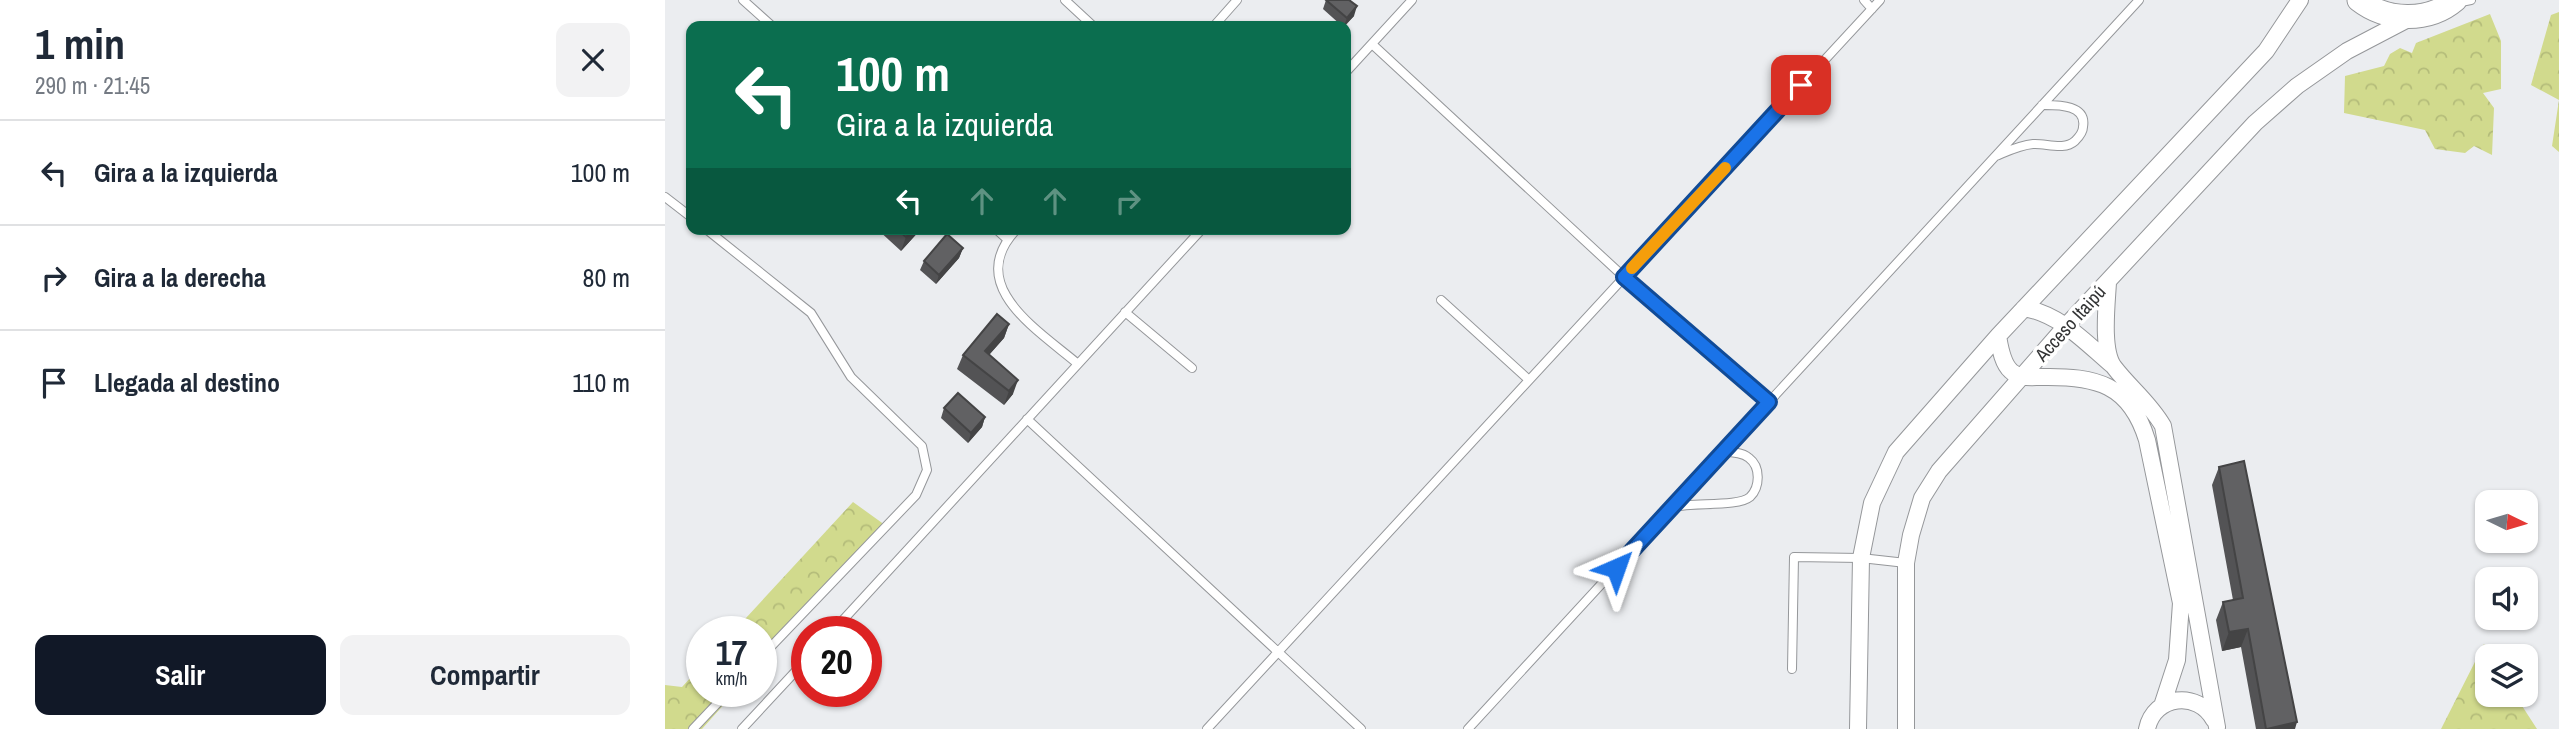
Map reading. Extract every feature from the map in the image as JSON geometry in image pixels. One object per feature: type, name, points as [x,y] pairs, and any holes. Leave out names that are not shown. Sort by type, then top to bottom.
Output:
[{"type":"street","points":[[1858,729],[1861,558],[1872,503],[1896,452],[1998,335],[2266,51],[2300,0]]},
{"type":"street","points":[[2359,0],[2368,7],[2389,15],[2412,17],[2458,2]]},
{"type":"street","name":"Acceso Itaipú","points":[[1906,729],[1906,563],[1910,535],[1922,498],[1939,471],[2066,326],[2255,123],[2297,86],[2347,51],[2412,17]]},
{"type":"street","points":[[2108,282],[2106,315],[2112,365]]},
{"type":"street","points":[[2024,308],[2035,310],[2066,326],[2112,365],[2153,408],[2163,426],[2217,728]]},
{"type":"street","points":[[1998,335],[2005,364],[2012,373],[2022,377],[2083,377],[2101,383],[2124,398],[2140,418],[2181,603],[2177,660],[2162,706]]},
{"type":"street","points":[[2147,729],[2153,713],[2172,701],[2183,699],[2205,708],[2217,728]]},
{"type":"lane","points":[[743,0],[766,21]]},
{"type":"lane","points":[[1065,0],[1088,21]]},
{"type":"lane","points":[[1218,21],[1237,0]]},
{"type":"lane","points":[[1351,67],[1412,0]]},
{"type":"lane","points":[[1864,0],[1872,9]]},
{"type":"lane","points":[[1207,729],[1880,0]]},
{"type":"lane","points":[[1468,729],[2139,0]]},
{"type":"lane","points":[[1372,44],[1624,277],[1769,402]]},
{"type":"lane","points":[[1994,158],[2017,147],[2032,144],[2063,147],[2074,142],[2083,131],[2081,114],[2073,108],[2042,105]]},
{"type":"lane","points":[[665,197],[686,213]]},
{"type":"lane","points":[[714,235],[811,313],[851,377],[922,446],[927,470],[916,495],[777,640]]},
{"type":"lane","points":[[1003,235],[1007,239]]},
{"type":"lane","points":[[1011,235],[999,259],[998,279],[1005,297],[1023,317],[1078,364]]},
{"type":"lane","points":[[847,616],[1196,235]]},
{"type":"lane","points":[[1441,300],[1529,380]]},
{"type":"lane","points":[[1125,312],[1192,368]]},
{"type":"lane","points":[[1027,419],[1361,729]]},
{"type":"lane","points":[[1671,508],[1688,503],[1738,502],[1752,495],[1759,474],[1750,458],[1736,452],[1723,452]]},
{"type":"lane","points":[[1792,669],[1794,557],[1861,558],[1906,563]]},
{"type":"lane","points":[[742,729],[791,676]]},
{"type":"lane","points":[[693,729],[714,707]]},
{"type":"green space","points":[[2559,12],[2559,100],[2531,85],[2551,15]]},
{"type":"green space","points":[[2490,14],[2501,41],[2501,89],[2483,93],[2494,108],[2492,155],[2474,146],[2465,153],[2435,149],[2425,130],[2344,113],[2345,76],[2384,66],[2390,54],[2400,48],[2412,53],[2416,43]]},
{"type":"green space","points":[[2559,100],[2559,152],[2552,146]]},
{"type":"green space","points":[[853,502],[885,525],[803,616],[791,616],[791,630],[777,645],[777,616],[748,616]]},
{"type":"green space","points":[[2475,662],[2475,707],[2523,707],[2537,729],[2441,729]]},
{"type":"green space","points":[[686,683],[686,707],[722,707],[702,729],[665,729],[665,685],[682,687]]},
{"type":"building","points":[[1326,0],[1349,0],[1357,6],[1347,18]]},
{"type":"building","points":[[946,235],[963,248],[939,275],[924,261]]},
{"type":"building","points":[[997,314],[1009,324],[985,351],[1018,380],[1009,391],[963,355]]},
{"type":"building","points":[[958,393],[985,417],[971,433],[944,408]]},
{"type":"building","points":[[2244,461],[2297,722],[2267,729],[2248,629],[2229,632],[2223,602],[2243,598],[2219,467]]},
{"type":"slow traffic","points":[[1632,268],[1725,168]]},
{"type":"route","points":[[1616,568],[1769,402],[1624,277],[1801,85]]}]
